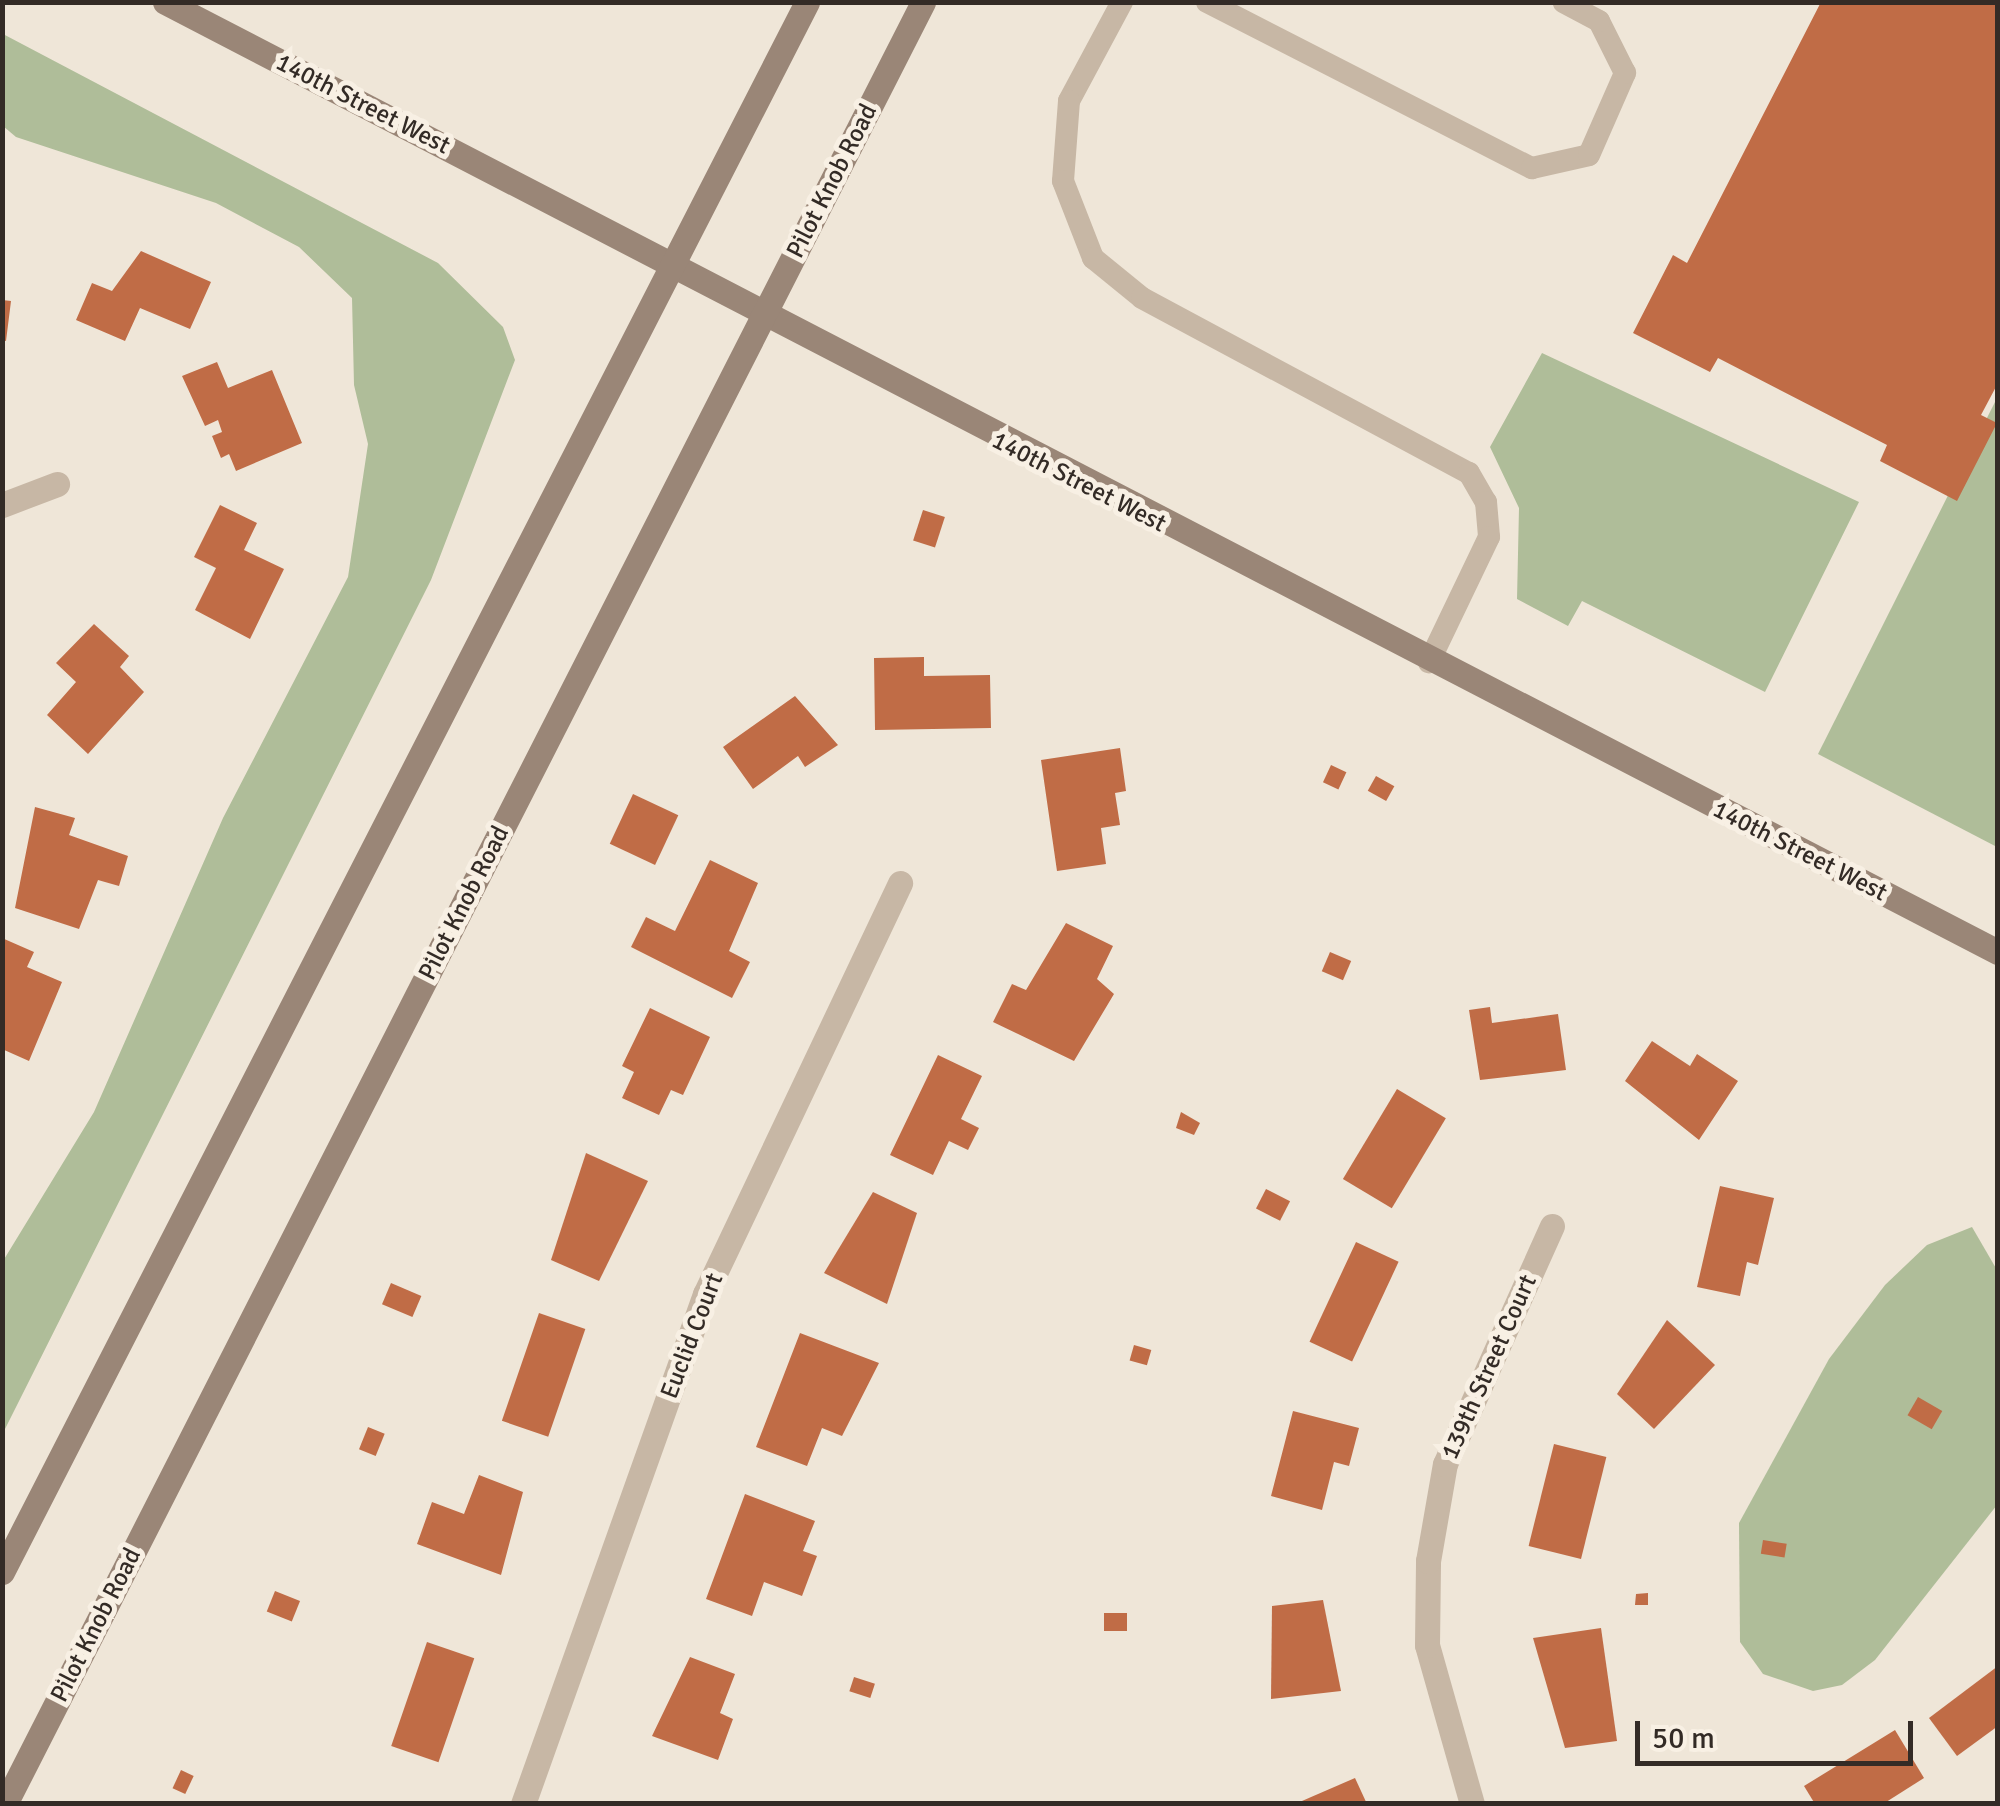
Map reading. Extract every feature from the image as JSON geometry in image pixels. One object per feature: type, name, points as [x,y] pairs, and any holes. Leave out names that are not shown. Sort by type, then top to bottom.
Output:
[{"type":"main road","name":"140th Street West","points":[[165,2],[674,264],[764,316],[1429,662],[1998,952]]},
{"type":"main road","points":[[2,1572],[807,2]]},
{"type":"main road","name":"Pilot Knob Road","points":[[5,1804],[923,2]]},
{"type":"street","points":[[2,505],[56,484]]},
{"type":"street","name":"Euclid Court","points":[[522,1804],[706,1294],[900,884]]},
{"type":"street","name":"139th Street Court","points":[[1472,1804],[1428,1645],[1428,1561],[1445,1464],[1552,1226]]},
{"type":"lane","points":[[1122,2],[1070,101],[1062,181],[1093,258],[1142,298],[1469,473],[1486,502],[1490,537],[1429,662]]},
{"type":"lane","points":[[1207,2],[1532,168],[1589,155],[1625,73],[1599,20],[1564,2]]},
{"type":"green space","points":[[3,34],[438,263],[503,327],[515,360],[431,580],[3,1433],[3,1261],[94,1112],[223,818],[348,577],[368,444],[354,385],[352,298],[299,247],[216,203],[16,137],[3,126]]},
{"type":"green space","points":[[1542,353],[1859,502],[1765,692],[1582,601],[1568,626],[1517,599],[1519,508],[1490,447]]},
{"type":"green space","points":[[1997,398],[1997,847],[1818,754]]},
{"type":"green space","points":[[1972,1227],[1997,1270],[1997,1505],[1875,1660],[1842,1685],[1813,1691],[1763,1674],[1740,1642],[1739,1523],[1829,1359],[1885,1285],[1927,1245]]},
{"type":"building","points":[[1821,2],[1998,2],[1998,383],[1981,415],[1997,423],[1957,501],[1880,461],[1887,445],[1718,358],[1710,372],[1633,333],[1673,255],[1687,263]]},
{"type":"building","points":[[141,251],[211,282],[190,329],[140,308],[125,341],[76,320],[92,283],[112,291]]},
{"type":"building","points":[[2,300],[11,301],[6,341],[2,340]]},
{"type":"building","points":[[217,362],[228,388],[272,370],[302,443],[236,471],[229,454],[221,458],[212,436],[222,432],[218,420],[205,426],[182,376]]},
{"type":"building","points":[[220,505],[257,523],[244,550],[284,569],[250,639],[195,610],[216,568],[194,557]]},
{"type":"building","points":[[923,510],[945,517],[935,548],[913,540]]},
{"type":"building","points":[[94,624],[129,656],[120,667],[144,692],[88,754],[47,715],[76,682],[56,663]]},
{"type":"building","points":[[924,657],[924,676],[990,675],[991,728],[875,730],[874,658]]},
{"type":"building","points":[[795,696],[838,745],[805,767],[798,756],[753,789],[723,747]]},
{"type":"building","points":[[1120,748],[1126,791],[1115,793],[1120,825],[1101,828],[1106,864],[1057,871],[1041,760]]},
{"type":"building","points":[[1331,765],[1346,772],[1338,789],[1323,782]]},
{"type":"building","points":[[1376,776],[1394,786],[1386,801],[1368,791]]},
{"type":"building","points":[[633,794],[678,815],[655,865],[610,844]]},
{"type":"building","points":[[35,807],[75,818],[69,835],[128,856],[119,886],[98,880],[79,929],[15,908]]},
{"type":"building","points":[[710,860],[758,883],[729,951],[750,962],[732,998],[631,947],[646,917],[675,931]]},
{"type":"building","points":[[1066,923],[1113,946],[1097,979],[1114,994],[1074,1061],[993,1022],[1012,984],[1026,990]]},
{"type":"building","points":[[2,938],[34,952],[27,967],[62,982],[29,1061],[2,1049]]},
{"type":"building","points":[[1330,952],[1351,961],[1343,980],[1322,971]]},
{"type":"building","points":[[1490,1007],[1492,1023],[1558,1014],[1566,1070],[1480,1080],[1469,1010]]},
{"type":"building","points":[[650,1008],[710,1037],[683,1095],[671,1090],[659,1115],[622,1098],[634,1072],[622,1066]]},
{"type":"building","points":[[1652,1041],[1690,1066],[1697,1054],[1738,1081],[1699,1140],[1625,1081]]},
{"type":"building","points":[[938,1055],[982,1076],[961,1119],[979,1128],[968,1150],[949,1141],[933,1175],[890,1155]]},
{"type":"building","points":[[1397,1089],[1446,1118],[1392,1208],[1343,1179]]},
{"type":"building","points":[[1181,1112],[1200,1123],[1194,1135],[1176,1128]]},
{"type":"building","points":[[586,1153],[648,1181],[599,1281],[551,1260]]},
{"type":"building","points":[[1720,1186],[1774,1198],[1758,1265],[1747,1262],[1740,1296],[1697,1287]]},
{"type":"building","points":[[1266,1189],[1290,1201],[1280,1221],[1256,1209]]},
{"type":"building","points":[[873,1192],[917,1213],[887,1304],[824,1273]]},
{"type":"building","points":[[1356,1242],[1399,1262],[1352,1362],[1310,1342]]},
{"type":"building","points":[[391,1283],[421,1296],[412,1317],[382,1304]]},
{"type":"building","points":[[539,1313],[585,1329],[548,1437],[502,1421]]},
{"type":"building","points":[[1667,1320],[1715,1365],[1654,1429],[1617,1394]]},
{"type":"building","points":[[800,1333],[879,1363],[842,1436],[822,1428],[807,1466],[756,1447]]},
{"type":"building","points":[[1134,1345],[1151,1350],[1147,1365],[1130,1360]]},
{"type":"building","points":[[1918,1397],[1942,1411],[1932,1429],[1908,1415]]},
{"type":"building","points":[[1293,1411],[1359,1428],[1349,1466],[1334,1462],[1322,1510],[1271,1496]]},
{"type":"building","points":[[368,1427],[385,1434],[376,1456],[359,1449]]},
{"type":"building","points":[[1554,1444],[1606,1457],[1581,1559],[1529,1546]]},
{"type":"building","points":[[479,1475],[523,1492],[501,1575],[417,1544],[432,1502],[464,1514]]},
{"type":"building","points":[[745,1494],[815,1521],[803,1551],[817,1556],[802,1596],[764,1582],[752,1616],[706,1599]]},
{"type":"building","points":[[1763,1540],[1787,1544],[1785,1558],[1761,1554]]},
{"type":"building","points":[[275,1591],[300,1601],[292,1622],[267,1611]]},
{"type":"building","points":[[1648,1593],[1648,1605],[1635,1605],[1636,1594]]},
{"type":"building","points":[[1323,1600],[1341,1691],[1271,1699],[1272,1606]]},
{"type":"building","points":[[1104,1613],[1127,1613],[1127,1631],[1104,1631]]},
{"type":"building","points":[[1601,1628],[1617,1741],[1565,1748],[1533,1638]]},
{"type":"building","points":[[427,1642],[474,1658],[438,1762],[391,1746]]},
{"type":"building","points":[[690,1657],[735,1674],[720,1713],[733,1719],[718,1760],[652,1736]]},
{"type":"building","points":[[1998,1666],[1998,1726],[1957,1756],[1929,1718]]},
{"type":"building","points":[[854,1677],[875,1684],[870,1698],[849,1691]]},
{"type":"building","points":[[1895,1730],[1924,1778],[1883,1804],[1815,1804],[1804,1786]]},
{"type":"building","points":[[181,1770],[194,1776],[185,1794],[173,1788]]},
{"type":"building","points":[[1355,1778],[1367,1804],[1295,1804]]}]
